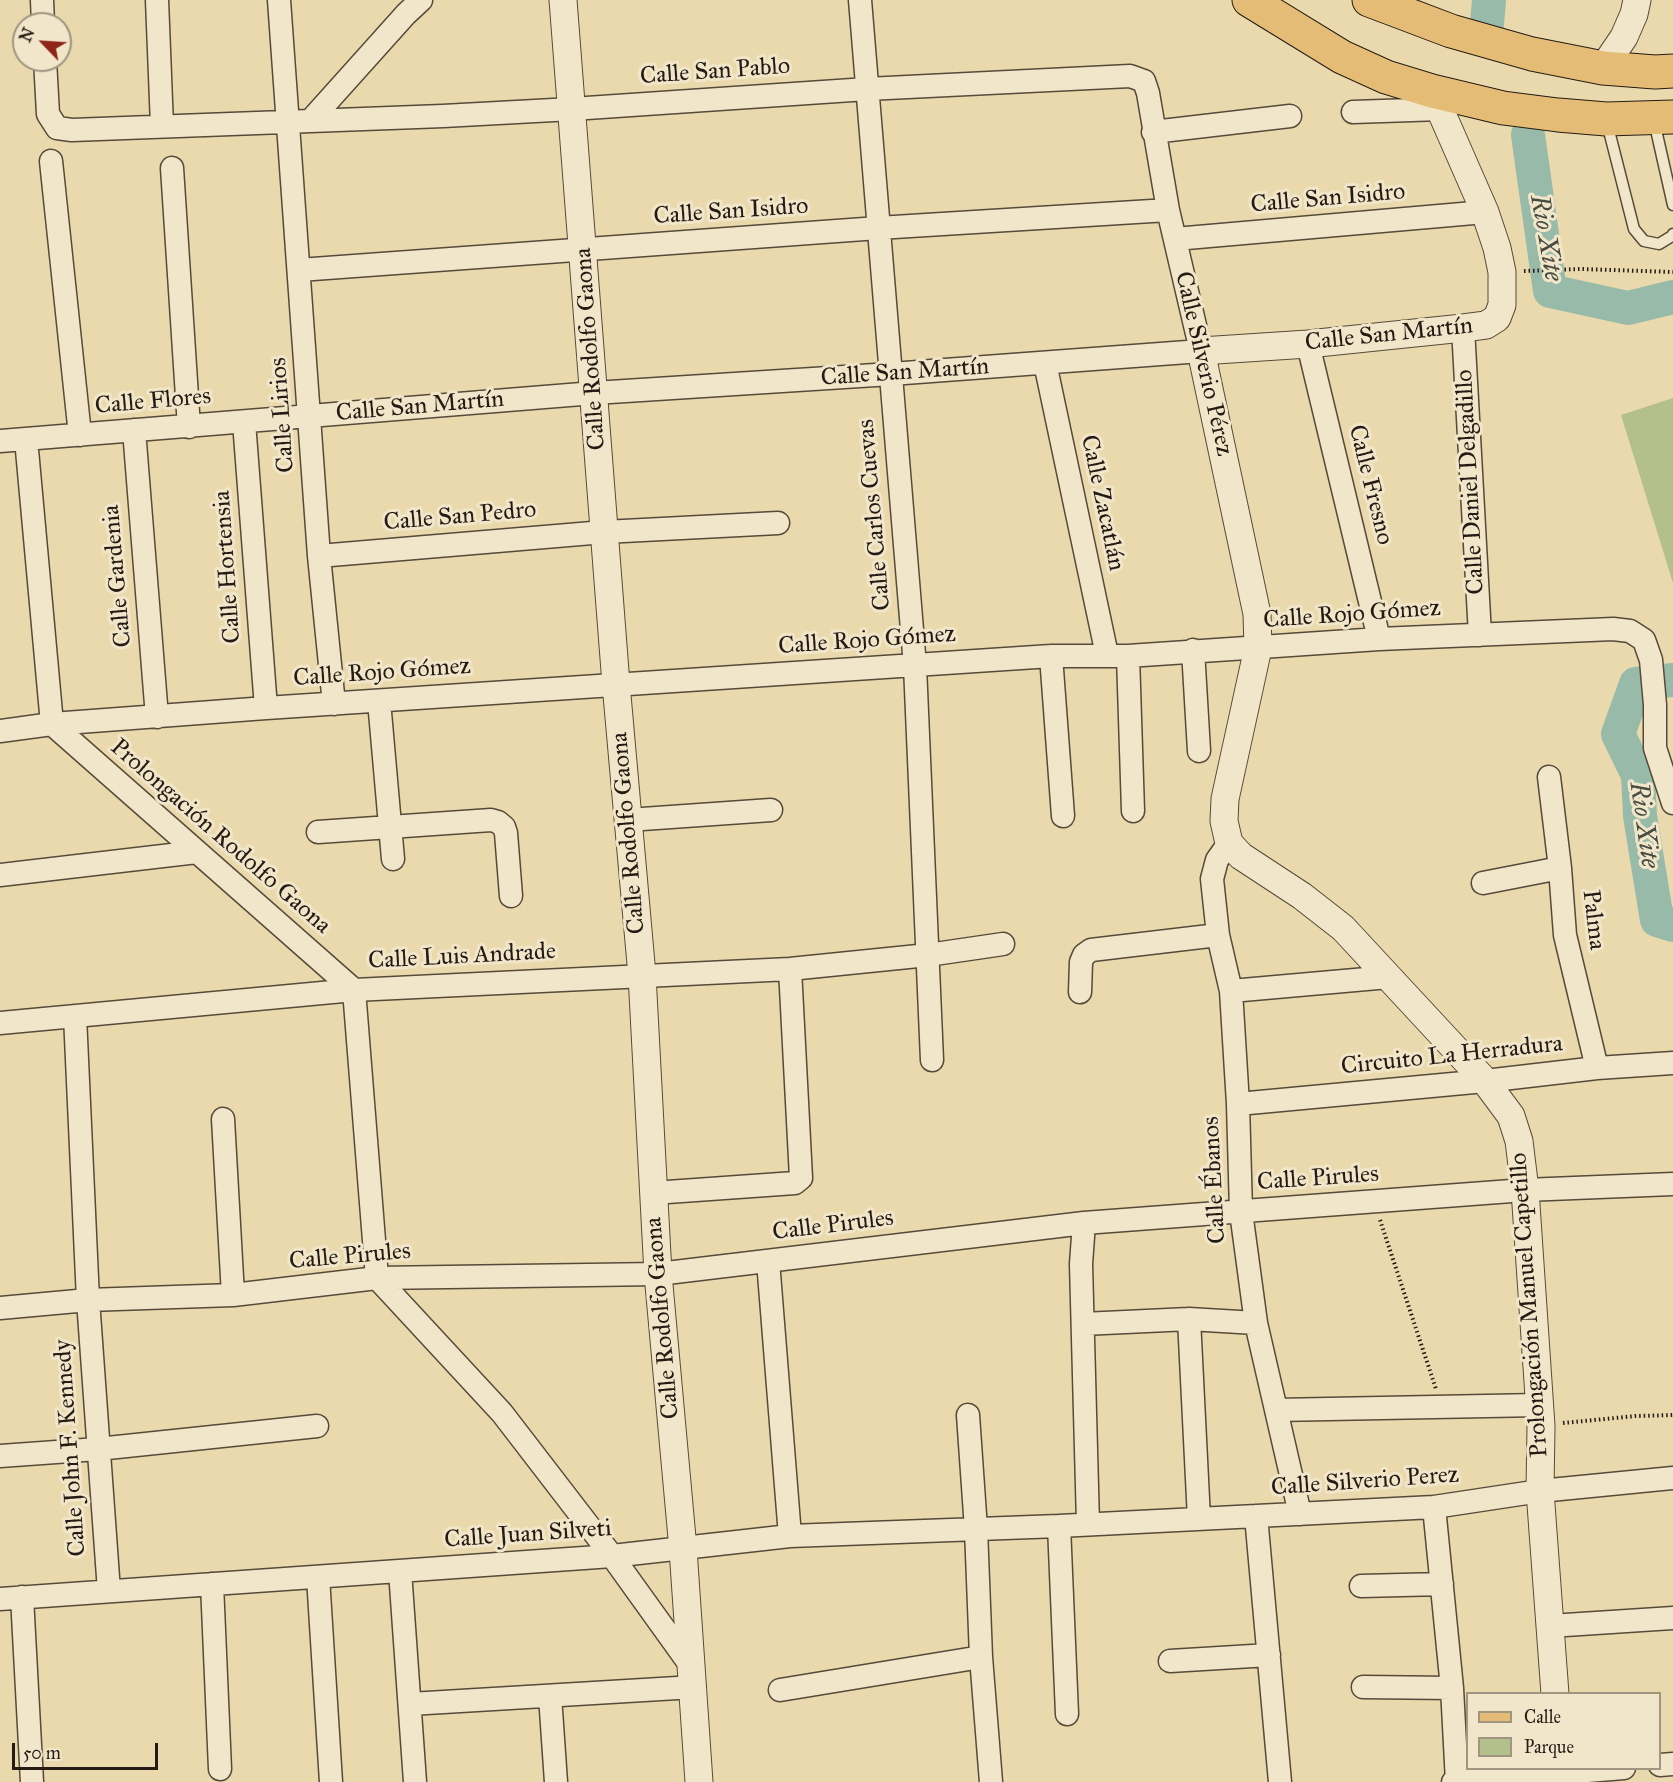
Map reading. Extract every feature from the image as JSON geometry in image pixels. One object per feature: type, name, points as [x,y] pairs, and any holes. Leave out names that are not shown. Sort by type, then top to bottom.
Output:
[{"type":"main road","points":[[1249,0],[1342,57],[1436,100],[1606,119],[1668,118]]},
{"type":"main road","points":[[1374,1],[1451,31],[1532,54],[1603,68],[1673,71]]},
{"type":"street","points":[[157,0],[162,126]]},
{"type":"street","name":"Calle Lirios","points":[[279,0],[299,121],[299,270],[319,556],[334,704]]},
{"type":"street","name":"Calle Rodolfo Gaona","points":[[566,0],[604,532],[642,975],[658,1274],[683,1549],[699,1782]]},
{"type":"street","name":"Calle Carlos Cuevas","points":[[860,0],[915,666],[932,1060]]},
{"type":"street","points":[[1603,68],[1624,37],[1634,14],[1637,0]]},
{"type":"street","points":[[299,121],[411,5]]},
{"type":"street","name":"Calle San Pablo","points":[[46,72],[48,114],[57,128],[72,130],[572,109],[867,89],[1130,76],[1144,81]]},
{"type":"street","name":"Calle Silverio Pérez","points":[[1144,81],[1149,93],[1153,132],[1168,210],[1201,351],[1257,614],[1258,648]]},
{"type":"street","points":[[1353,112],[1436,100],[1485,212]]},
{"type":"street","points":[[1153,132],[1290,116]]},
{"type":"street","points":[[51,161],[80,435]]},
{"type":"street","points":[[172,168],[189,426]]},
{"type":"street","name":"Calle San Isidro","points":[[299,270],[879,228],[1168,210]]},
{"type":"street","name":"Calle San Isidro","points":[[1175,239],[1485,212]]},
{"type":"street","name":"Calle San Martín","points":[[310,416],[594,393],[1308,344],[1486,325],[1497,318],[1502,305],[1502,272],[1485,212]]},
{"type":"street","name":"Calle Daniel Delgadillo","points":[[1463,328],[1480,635]]},
{"type":"street","name":"Calle Fresno","points":[[1308,344],[1379,639]]},
{"type":"street","name":"Calle Zacatlán","points":[[1045,363],[1118,655],[1133,812]]},
{"type":"street","name":"Calle Flores","points":[[0,441],[310,416]]},
{"type":"street","name":"Calle Hortensia","points":[[244,422],[267,708]]},
{"type":"street","name":"Calle Gardenia","points":[[134,430],[156,717]]},
{"type":"street","points":[[26,440],[51,724]]},
{"type":"street","name":"Calle San Pedro","points":[[319,556],[604,532],[778,523]]},
{"type":"street","name":"Calle Rojo Gómez","points":[[0,731],[51,724],[267,708],[1051,656],[1118,655],[1612,628],[1630,631],[1644,640],[1651,660],[1655,705],[1663,728],[1655,748],[1673,803]]},
{"type":"street","points":[[1229,843],[1224,821],[1225,799],[1258,648]]},
{"type":"street","points":[[1193,651],[1199,751]]},
{"type":"street","points":[[1051,656],[1063,816]]},
{"type":"street","points":[[379,701],[393,859]]},
{"type":"street","name":"Prolongación Rodolfo Gaona","points":[[51,724],[354,990]]},
{"type":"street","name":"Palma","points":[[1549,777],[1560,868],[1564,935],[1597,1068]]},
{"type":"street","points":[[628,820],[771,810]]},
{"type":"street","points":[[318,832],[491,820],[498,822],[504,827],[506,833],[511,896]]},
{"type":"street","name":"Calle Ébanos","points":[[1229,843],[1217,860],[1212,879],[1218,934],[1230,991],[1238,1104],[1241,1212],[1256,1323],[1300,1514]]},
{"type":"street","name":"Prolongación Manuel Capetillo","points":[[1229,843],[1242,856],[1302,896],[1343,928],[1485,1081],[1511,1116],[1519,1141],[1525,1190],[1540,1415],[1540,1491],[1555,1692]]},
{"type":"street","points":[[0,875],[197,852]]},
{"type":"street","points":[[1483,883],[1560,868]]},
{"type":"street","points":[[1080,992],[1080,962],[1091,950],[1218,934]]},
{"type":"street","name":"Calle Luis Andrade","points":[[0,1023],[354,990],[790,969],[928,955],[1003,944]]},
{"type":"street","points":[[653,1193],[795,1183],[801,1178],[790,969]]},
{"type":"street","points":[[1230,991],[1389,977]]},
{"type":"street","points":[[354,990],[377,1278],[502,1413],[612,1556],[693,1677],[550,1696],[410,1704]]},
{"type":"street","name":"Calle John F. Kennedy","points":[[75,1016],[88,1300],[109,1591]]},
{"type":"street","name":"Circuito La Herradura","points":[[1238,1104],[1597,1068],[1673,1063]]},
{"type":"street","points":[[224,1119],[232,1295]]},
{"type":"street","name":"Calle Pirules","points":[[0,1308],[88,1300],[232,1295],[377,1278],[658,1274],[1084,1223],[1525,1190],[1673,1184]]},
{"type":"street","points":[[1084,1223],[1081,1264],[1088,1524]]},
{"type":"street","points":[[768,1261],[790,1536]]},
{"type":"street","points":[[1083,1324],[1189,1319],[1256,1323]]},
{"type":"street","points":[[1189,1319],[1199,1519]]},
{"type":"street","points":[[1276,1410],[1442,1407],[1540,1415]]},
{"type":"street","points":[[968,1414],[976,1528],[981,1657],[991,1782]]},
{"type":"street","points":[[0,1455],[98,1449],[317,1426]]},
{"type":"street","name":"Calle Silverio Perez","points":[[1059,1526],[1434,1508],[1540,1491],[1673,1478]]},
{"type":"street","points":[[1434,1508],[1452,1688],[1455,1782],[1606,1770]]},
{"type":"street","points":[[1256,1516],[1280,1782]]},
{"type":"street","points":[[1059,1526],[1066,1714]]},
{"type":"street","name":"Calle Juan Silveti","points":[[11,1598],[612,1556],[790,1536],[1059,1526]]},
{"type":"street","points":[[400,1571],[415,1782]]},
{"type":"street","points":[[318,1577],[331,1782]]},
{"type":"street","points":[[212,1584],[220,1769]]},
{"type":"street","points":[[1361,1586],[1442,1584]]},
{"type":"street","points":[[11,1598],[32,1782]]},
{"type":"street","points":[[1550,1626],[1673,1618]]},
{"type":"street","points":[[1170,1661],[1269,1655]]},
{"type":"street","points":[[780,1690],[981,1657]]},
{"type":"street","points":[[1363,1687],[1452,1688]]},
{"type":"street","points":[[550,1696],[556,1782]]},
{"type":"lane","points":[[1668,118],[1673,205]]},
{"type":"lane","points":[[1606,119],[1634,229],[1644,241],[1659,244],[1673,234]]},
{"type":"path","points":[[1518,271],[1609,269],[1673,273]]},
{"type":"path","points":[[1374,1202],[1442,1407]]},
{"type":"path","points":[[1540,1415],[1673,1415]]},
{"type":"green space","points":[[1673,398],[1673,583],[1621,415]]},
{"type":"waterway","name":"Rio Xite","points":[[1487,24],[1489,0]]},
{"type":"waterway","name":"Rio Xite","points":[[1528,135],[1550,291],[1628,308],[1673,297]]},
{"type":"waterway","name":"Rio Xite","points":[[1673,680],[1636,684],[1618,734],[1638,775],[1640,816],[1657,920],[1673,925]]}]
